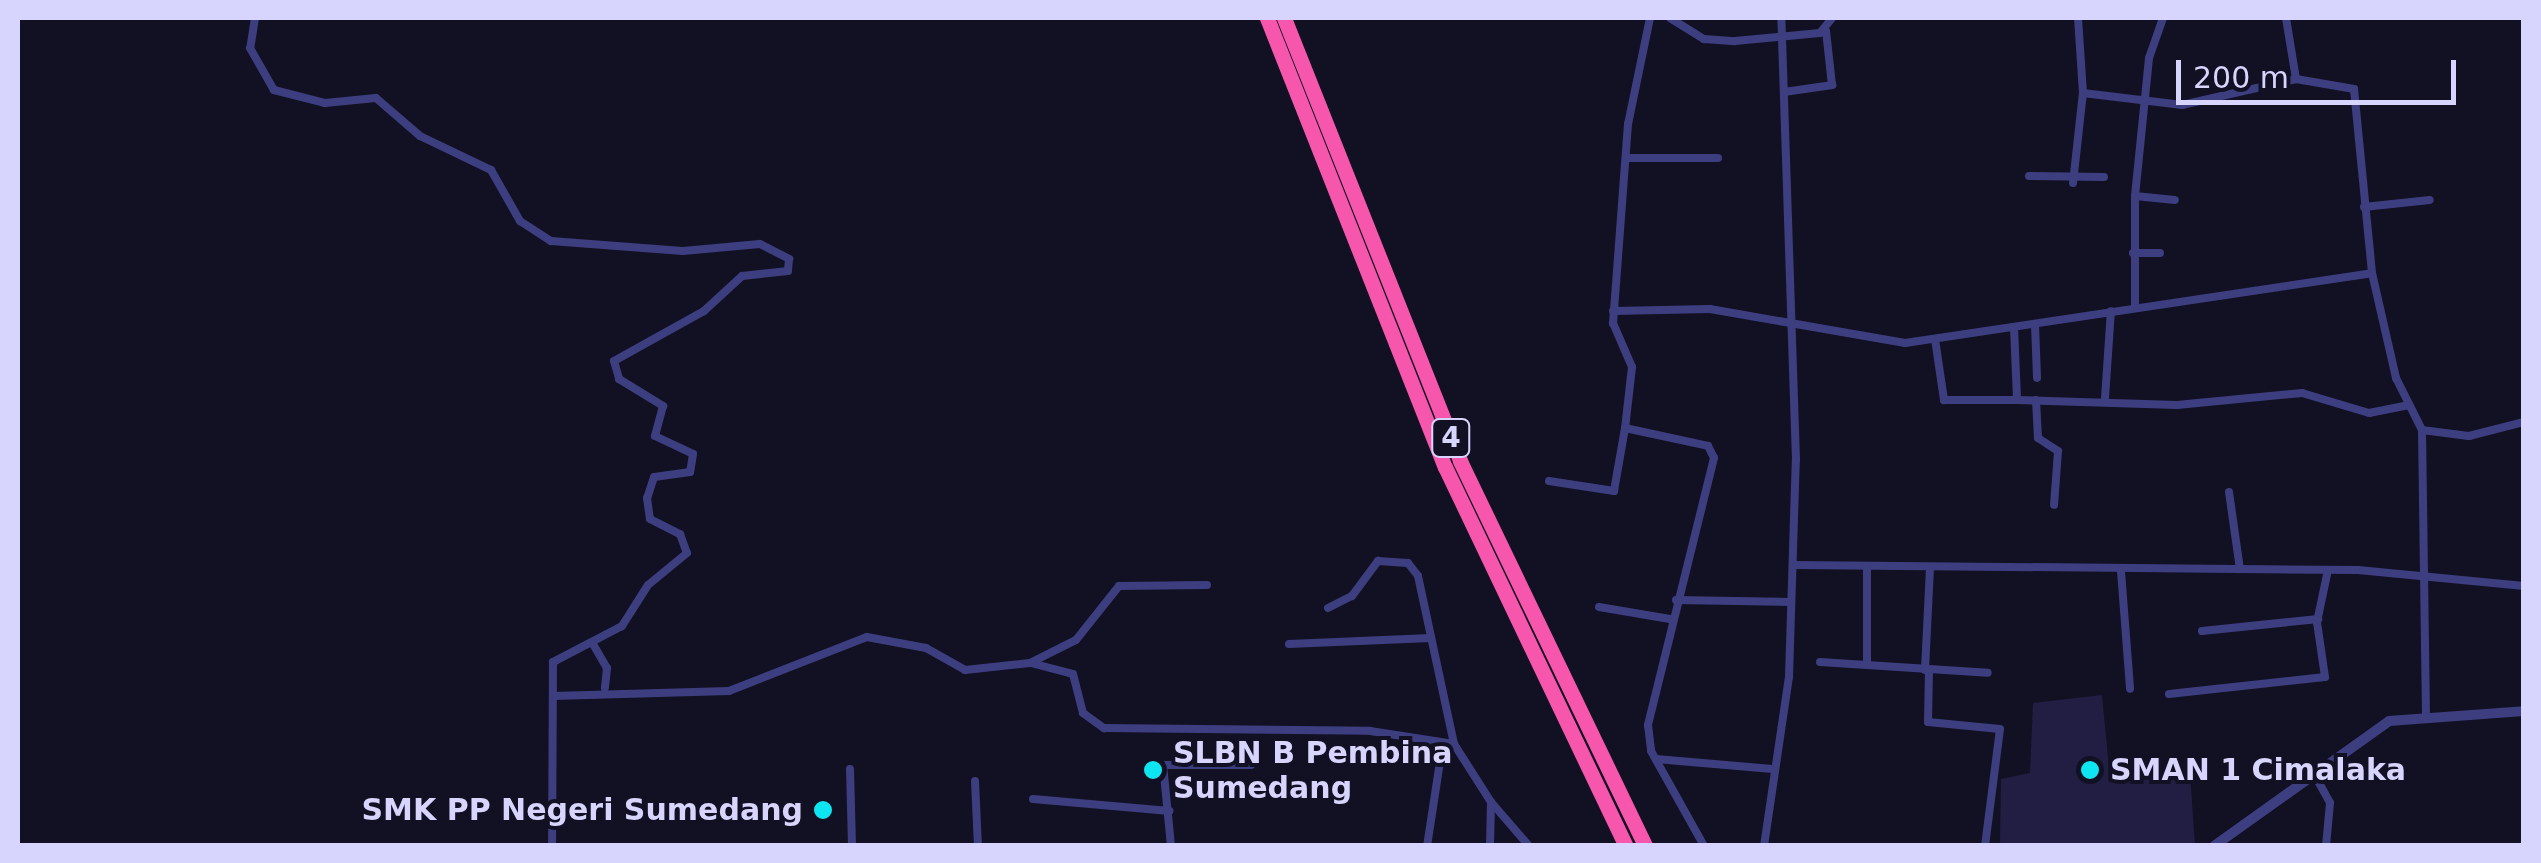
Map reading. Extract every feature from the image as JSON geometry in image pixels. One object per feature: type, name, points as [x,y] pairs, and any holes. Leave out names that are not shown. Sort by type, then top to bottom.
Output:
[{"type":"highway","name":"4","points":[[1267,18],[1445,468],[1626,846]]},
{"type":"highway","name":"4","points":[[1284,18],[1460,461],[1645,846]]},
{"type":"street","points":[[255,18],[250,48],[274,90],[325,102],[376,98],[420,136],[492,170],[520,221],[551,241],[683,251],[760,244],[787,256],[788,271],[742,276],[704,312],[614,361],[619,378],[662,404],[655,436],[689,448],[694,468],[654,477],[646,498],[650,519],[684,538],[684,562],[593,644],[553,662],[552,846]]},
{"type":"street","points":[[1549,481],[1614,491],[1632,367],[1613,310],[1626,158],[1650,18]]},
{"type":"street","points":[[1670,18],[1712,40],[1779,38],[1826,31]]},
{"type":"street","points":[[1764,846],[1794,564],[1781,18]]},
{"type":"street","points":[[1784,92],[1832,85],[1826,31],[1832,18]]},
{"type":"street","points":[[2073,182],[2083,94],[2078,18]]},
{"type":"street","points":[[2135,308],[2134,196],[2144,100],[2163,18]]},
{"type":"street","points":[[2286,18],[2296,79]]},
{"type":"street","points":[[2083,94],[2188,104],[2296,79],[2352,86],[2372,273],[2408,405],[2422,430],[2428,572],[2426,715]]},
{"type":"street","points":[[1626,158],[1718,158]]},
{"type":"street","points":[[2028,176],[2073,182],[2104,177]]},
{"type":"street","points":[[2134,196],[2175,200]]},
{"type":"street","points":[[2364,206],[2430,200]]},
{"type":"street","points":[[2133,253],[2160,253]]},
{"type":"street","points":[[1613,310],[1710,309],[1873,343],[2036,325],[2111,310],[2372,273]]},
{"type":"street","points":[[2105,398],[2111,310]]},
{"type":"street","points":[[2036,325],[2037,378]]},
{"type":"street","points":[[2014,328],[2017,400]]},
{"type":"street","points":[[1936,339],[1944,400],[2105,398],[2177,405],[2302,393],[2369,412],[2408,405]]},
{"type":"street","points":[[2036,400],[2038,438],[2058,451],[2054,505]]},
{"type":"street","points":[[2422,430],[2469,436],[2524,422]]},
{"type":"street","points":[[1625,428],[1708,446],[1714,458],[1670,618],[1648,725],[1656,759],[1704,846]]},
{"type":"street","points":[[2229,492],[2240,569]]},
{"type":"street","points":[[1328,608],[1352,596],[1372,564],[1408,563],[1454,744],[1491,802],[1529,846]]},
{"type":"street","points":[[1794,564],[2428,572],[2524,586]]},
{"type":"street","points":[[1867,665],[1868,567]]},
{"type":"street","points":[[1930,568],[1928,722],[2000,730],[1985,846]]},
{"type":"street","points":[[2169,694],[2323,678],[2318,620],[2328,570]]},
{"type":"street","points":[[2121,571],[2130,689]]},
{"type":"street","points":[[553,696],[604,688],[729,692],[751,676],[801,670],[874,636],[926,648],[965,670],[1030,663],[1076,640],[1118,586],[1206,585]]},
{"type":"street","points":[[1676,600],[1791,602]]},
{"type":"street","points":[[1599,607],[1670,618]]},
{"type":"street","points":[[2202,632],[2318,620]]},
{"type":"street","points":[[1289,644],[1430,638]]},
{"type":"street","points":[[593,644],[607,668],[604,688]]},
{"type":"street","points":[[1820,662],[1988,673]]},
{"type":"street","points":[[1030,663],[1073,674],[1082,713],[1104,728],[1370,731],[1454,744]]},
{"type":"street","points":[[2214,846],[2312,772],[2389,721],[2426,715],[2524,711]]},
{"type":"street","points":[[1427,846],[1441,755],[1454,744]]},
{"type":"street","points":[[1656,759],[1774,769]]},
{"type":"street","points":[[1171,846],[1169,811],[1159,789],[1164,764],[1251,765]]},
{"type":"street","points":[[850,769],[852,846]]},
{"type":"street","points":[[2312,772],[2330,800],[2326,846]]},
{"type":"street","points":[[975,781],[978,846]]},
{"type":"street","points":[[1033,799],[1169,811]]},
{"type":"street","points":[[1490,846],[1491,802]]},
{"type":"building","name":"SMAN 1 Cimalaka","points":[[2102,695],[2109,768],[2190,773],[2195,846],[2000,846],[2001,779],[2030,773],[2033,703]]},
{"type":"place","name":"SLBN B Pembina Sumedang","points":[[1153,770]]},
{"type":"place","name":"SMAN 1 Cimalaka","points":[[2090,770]]},
{"type":"place","name":"SMK PP Negeri Sumedang","points":[[823,810]]}]
